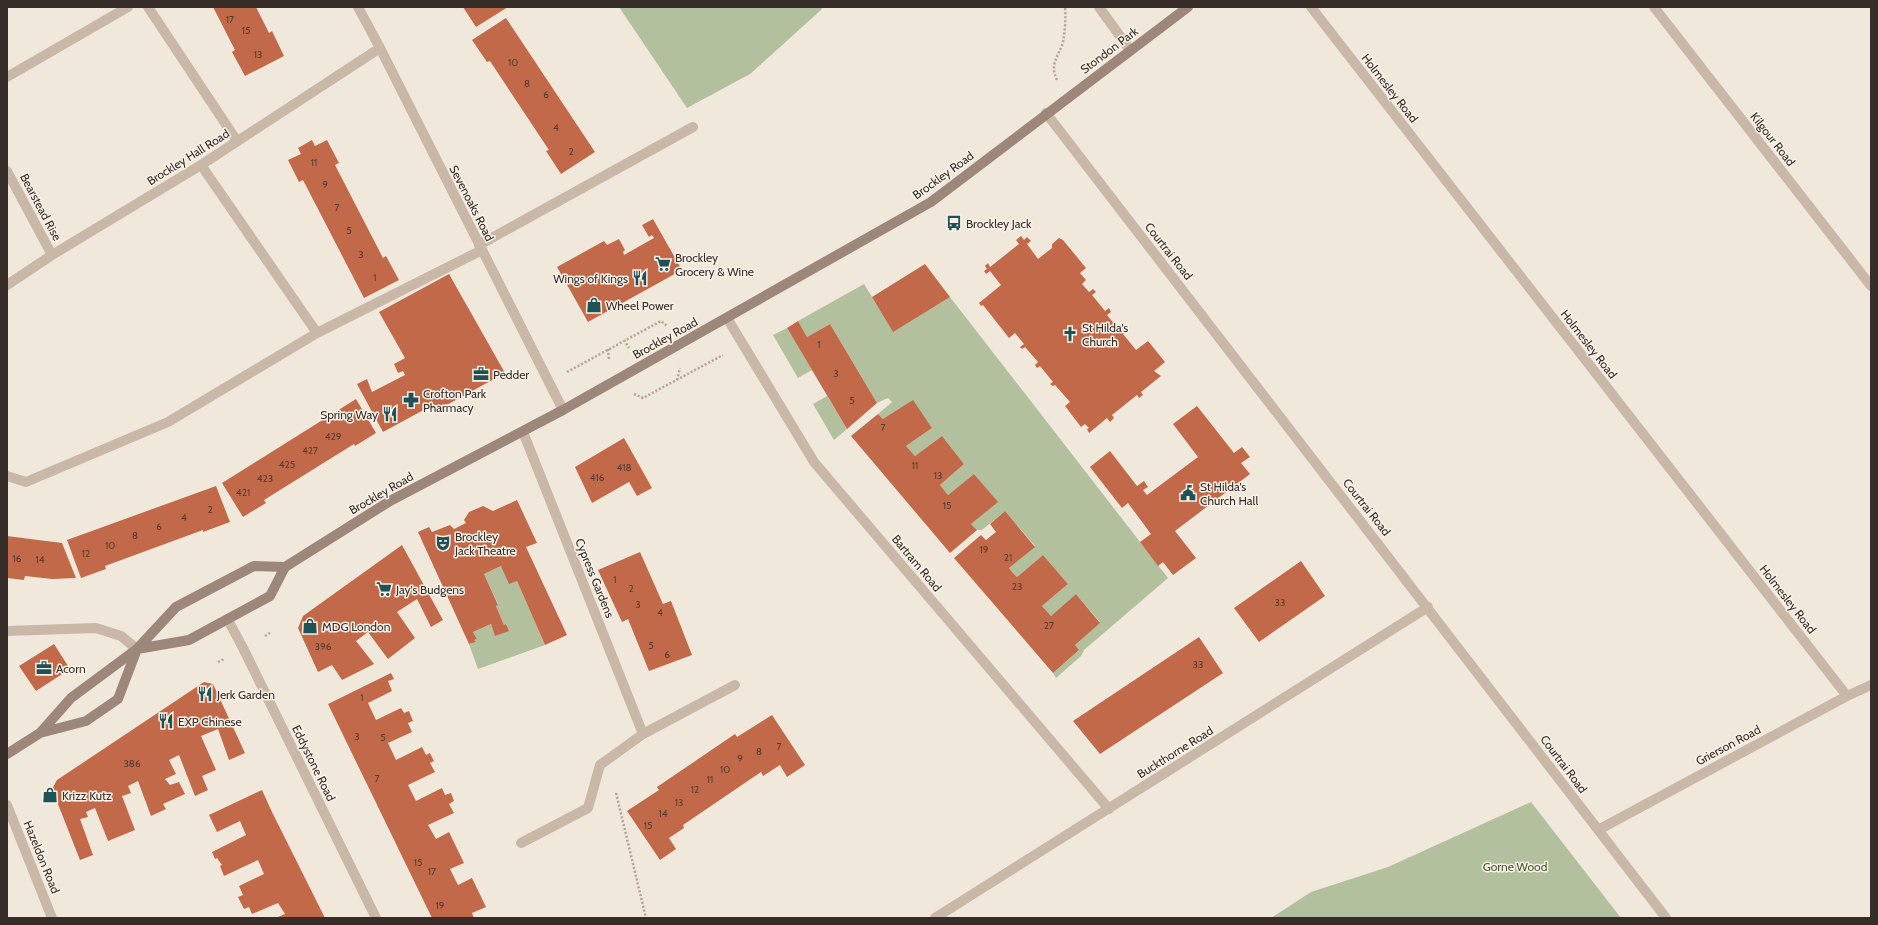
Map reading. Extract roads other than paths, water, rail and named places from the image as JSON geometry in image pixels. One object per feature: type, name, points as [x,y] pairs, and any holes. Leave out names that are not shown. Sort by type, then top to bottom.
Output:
[{"type":"main road","name":"Stondon Park","points":[[1046,113],[1188,7]]},
{"type":"main road","name":"Brockley Road","points":[[285,567],[390,501],[563,410],[931,202],[1046,113]]},
{"type":"main road","points":[[7,754],[40,733],[71,698],[137,649],[176,607],[254,566],[285,567],[270,596],[228,620],[189,640],[137,649]]},
{"type":"main road","points":[[40,733],[86,721],[118,699],[137,649]]},
{"type":"street","points":[[7,77],[128,7]]},
{"type":"street","points":[[148,7],[237,141]]},
{"type":"street","name":"Sevenoaks Road","points":[[358,7],[563,410]]},
{"type":"street","points":[[1099,7],[1130,50]]},
{"type":"street","name":"Holmesley Road","points":[[1311,7],[1847,696]]},
{"type":"street","name":"Kilgour Road","points":[[1654,7],[1871,286]]},
{"type":"street","name":"Brockley Hall Road","points":[[7,285],[52,255],[201,164],[380,48]]},
{"type":"street","name":"Courtrai Road","points":[[1046,113],[1428,607],[1666,918]]},
{"type":"street","points":[[7,476],[26,482],[168,422],[317,333],[480,248],[692,127]]},
{"type":"street","points":[[201,164],[317,333]]},
{"type":"street","name":"Bearstead Rise","points":[[7,171],[52,255]]},
{"type":"street","name":"Bartram Road","points":[[727,318],[814,462],[1109,809]]},
{"type":"street","name":"Cypress Gardens","points":[[523,432],[643,734]]},
{"type":"street","name":"Buckthorne Road","points":[[935,918],[1428,607]]},
{"type":"street","name":"Eddystone Road","points":[[228,620],[376,918]]},
{"type":"street","points":[[7,631],[96,628],[121,636],[137,649]]},
{"type":"street","points":[[521,843],[588,808],[600,765],[643,734],[735,685]]},
{"type":"street","name":"Grierson Road","points":[[1598,830],[1847,696],[1871,686]]},
{"type":"street","name":"Hazeldon Road","points":[[7,805],[52,918]]},
{"type":"place","name":"Brockley Jack","points":[[954,223]]},
{"type":"place","name":"Brockley Grocery & Wine","points":[[663,264]]},
{"type":"place","name":"Wings of Kings","points":[[640,278]]},
{"type":"place","name":"Wheel Power","points":[[594,305]]},
{"type":"place","name":"St Hilda's Church","points":[[1070,334]]},
{"type":"place","name":"Pedder","points":[[481,374]]},
{"type":"place","name":"Crofton Park Pharmacy","points":[[411,400]]},
{"type":"place","name":"Spring Way","points":[[390,414]]},
{"type":"place","name":"St Hilda's Church Hall","points":[[1188,493]]},
{"type":"place","name":"Brockley Jack Theatre","points":[[443,543]]},
{"type":"place","name":"Jay's Budgens","points":[[384,589]]},
{"type":"place","name":"MDG London","points":[[310,626]]},
{"type":"place","name":"Acorn","points":[[44,668]]},
{"type":"place","name":"Jerk Garden","points":[[205,694]]},
{"type":"place","name":"EXP Chinese","points":[[166,721]]},
{"type":"place","name":"Krizz Kutz","points":[[50,795]]},
{"type":"park label","name":"Gorne Wood","points":[[1515,866]]}]
